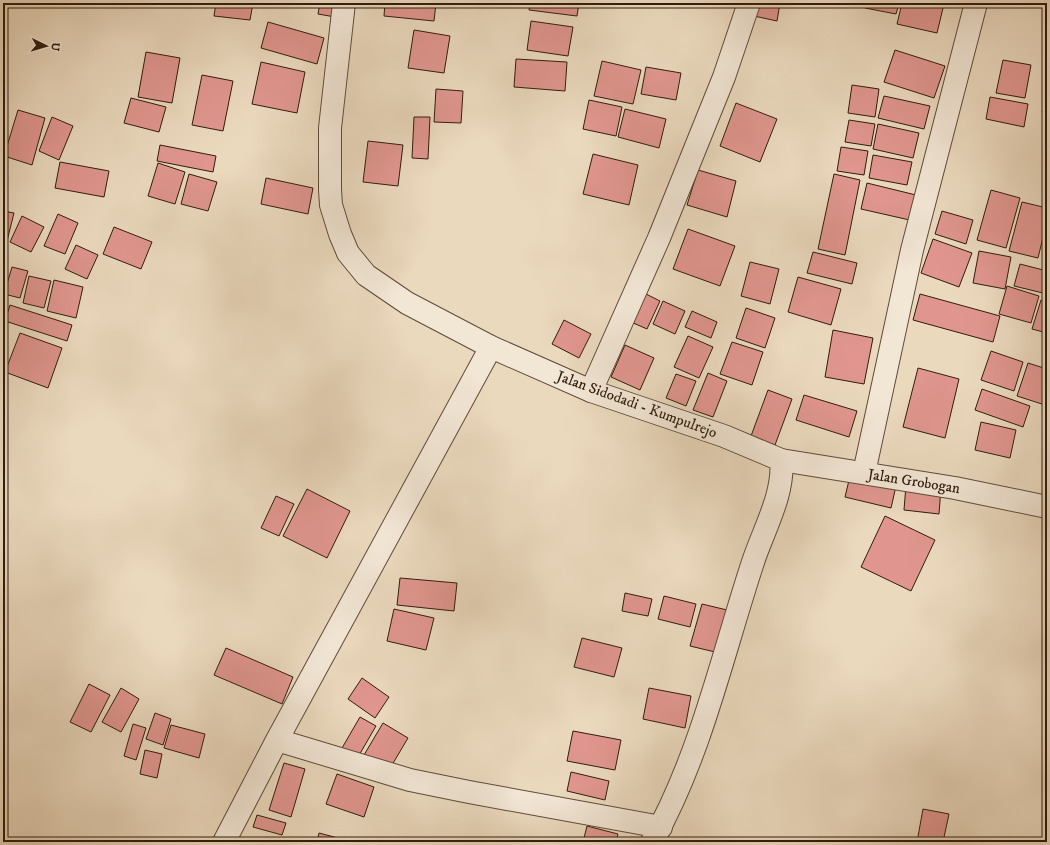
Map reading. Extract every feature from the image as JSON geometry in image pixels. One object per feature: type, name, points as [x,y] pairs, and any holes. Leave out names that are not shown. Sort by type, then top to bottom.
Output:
[{"type":"street","name":"Jalan Sidodadi - Kumpulrejo","points":[[344,3],[333,86],[329,160],[331,205],[340,234],[357,265],[366,275],[385,290],[491,347],[591,391],[718,433],[781,460]]},
{"type":"street","points":[[591,391],[662,231],[724,78],[749,3]]},
{"type":"street","points":[[864,473],[912,250],[976,3]]},
{"type":"street","points":[[224,842],[277,740],[491,347]]},
{"type":"street","points":[[277,740],[410,780],[657,835],[680,786],[710,700],[753,561],[780,485],[782,470],[781,460]]},
{"type":"street","name":"Jalan Grobogan","points":[[781,460],[963,489],[1047,507]]},
{"type":"building","points":[[216,3],[253,3],[250,20],[214,16]]},
{"type":"building","points":[[320,3],[338,3],[335,17],[318,14]]},
{"type":"building","points":[[385,3],[436,3],[434,21],[384,16]]},
{"type":"building","points":[[530,3],[579,3],[577,16],[529,10]]},
{"type":"building","points":[[757,3],[780,3],[777,21],[754,16]]},
{"type":"building","points":[[866,3],[899,3],[896,14],[865,8]]},
{"type":"building","points":[[902,3],[944,4],[937,33],[897,24]]},
{"type":"building","points":[[531,21],[573,27],[568,56],[527,50]]},
{"type":"building","points":[[268,22],[324,38],[317,64],[261,48]]},
{"type":"building","points":[[414,30],[450,36],[444,73],[408,68]]},
{"type":"building","points":[[895,50],[945,66],[934,98],[884,82]]},
{"type":"building","points":[[146,52],[180,58],[172,103],[138,97]]},
{"type":"building","points":[[516,59],[567,62],[565,91],[514,87]]},
{"type":"building","points":[[1003,60],[1031,65],[1025,98],[996,93]]},
{"type":"building","points":[[602,61],[641,70],[633,104],[594,96]]},
{"type":"building","points":[[261,62],[305,72],[297,113],[252,104]]},
{"type":"building","points":[[646,67],[681,73],[676,100],[641,94]]},
{"type":"building","points":[[202,75],[233,81],[223,131],[192,125]]},
{"type":"building","points":[[852,85],[879,89],[875,117],[848,113]]},
{"type":"building","points":[[436,89],[463,91],[461,123],[434,122]]},
{"type":"building","points":[[1047,94],[1047,113],[1042,112]]},
{"type":"building","points":[[884,96],[930,106],[924,129],[878,118]]},
{"type":"building","points":[[990,97],[1028,104],[1024,127],[986,119]]},
{"type":"building","points":[[131,98],[166,107],[159,132],[124,123]]},
{"type":"building","points":[[589,100],[622,107],[616,136],[583,129]]},
{"type":"building","points":[[736,103],[777,119],[760,162],[720,146]]},
{"type":"building","points":[[625,109],[666,119],[659,148],[618,137]]},
{"type":"building","points":[[18,110],[45,118],[32,165],[4,156]]},
{"type":"building","points":[[52,117],[73,126],[59,160],[39,151]]},
{"type":"building","points":[[414,117],[430,117],[428,159],[412,158]]},
{"type":"building","points":[[849,120],[875,124],[871,146],[845,142]]},
{"type":"building","points":[[878,124],[919,133],[913,158],[873,149]]},
{"type":"building","points":[[368,141],[403,145],[398,186],[363,182]]},
{"type":"building","points":[[160,145],[216,156],[213,172],[157,161]]},
{"type":"building","points":[[841,147],[868,151],[864,175],[837,171]]},
{"type":"building","points":[[593,154],[638,165],[629,205],[583,194]]},
{"type":"building","points":[[873,155],[912,162],[907,185],[869,178]]},
{"type":"building","points":[[60,162],[109,171],[104,197],[55,188]]},
{"type":"building","points":[[158,163],[185,172],[175,204],[148,196]]},
{"type":"building","points":[[698,170],[736,181],[727,217],[687,205]]},
{"type":"building","points":[[189,174],[217,182],[208,211],[181,204]]},
{"type":"building","points":[[834,174],[860,180],[845,255],[818,249]]},
{"type":"building","points":[[266,178],[313,188],[308,214],[261,204]]},
{"type":"building","points":[[867,183],[920,196],[914,221],[861,209]]},
{"type":"building","points":[[991,190],[1020,198],[1006,248],[977,240]]},
{"type":"building","points":[[1022,202],[1047,208],[1047,221],[1038,258],[1009,251]]},
{"type":"building","points":[[3,211],[14,213],[7,241],[3,240]]},
{"type":"building","points":[[942,211],[973,220],[966,244],[935,234]]},
{"type":"building","points":[[58,214],[78,223],[65,254],[44,246]]},
{"type":"building","points":[[22,216],[44,227],[31,252],[10,242]]},
{"type":"building","points":[[114,227],[152,242],[141,269],[103,254]]},
{"type":"building","points":[[688,229],[735,246],[720,286],[673,269]]},
{"type":"building","points":[[933,239],[972,253],[959,287],[921,273]]},
{"type":"building","points":[[76,245],[98,255],[87,279],[65,269]]},
{"type":"building","points":[[979,251],[1011,257],[1005,289],[973,283]]},
{"type":"building","points":[[813,252],[857,263],[852,284],[807,273]]},
{"type":"building","points":[[750,262],[779,269],[770,304],[741,296]]},
{"type":"building","points":[[1020,264],[1047,271],[1047,294],[1014,286]]},
{"type":"building","points":[[12,267],[28,271],[20,298],[4,294]]},
{"type":"building","points":[[29,276],[51,281],[44,308],[23,303]]},
{"type":"building","points":[[798,277],[841,289],[831,325],[788,312]]},
{"type":"building","points":[[54,280],[83,287],[76,318],[47,311]]},
{"type":"building","points":[[1007,286],[1039,296],[1031,323],[999,314]]},
{"type":"building","points":[[644,293],[660,301],[647,329],[631,322]]},
{"type":"building","points":[[920,294],[1000,316],[993,342],[913,320]]},
{"type":"building","points":[[1041,300],[1047,301],[1047,333],[1032,329]]},
{"type":"building","points":[[663,301],[685,311],[675,334],[653,324]]},
{"type":"building","points":[[10,305],[72,325],[67,341],[5,321]]},
{"type":"building","points":[[746,308],[775,318],[765,348],[736,338]]},
{"type":"building","points":[[692,311],[717,322],[711,338],[685,327]]},
{"type":"building","points":[[564,320],[591,334],[579,358],[552,344]]},
{"type":"building","points":[[833,330],[873,338],[864,384],[825,377]]},
{"type":"building","points":[[20,333],[62,348],[48,388],[5,372]]},
{"type":"building","points":[[688,336],[713,347],[699,378],[674,367]]},
{"type":"building","points":[[732,342],[763,352],[752,385],[720,374]]},
{"type":"building","points":[[625,345],[654,358],[640,390],[611,377]]},
{"type":"building","points":[[991,351],[1023,362],[1014,391],[981,380]]},
{"type":"building","points":[[1028,363],[1047,369],[1047,399],[1045,405],[1017,396]]},
{"type":"building","points":[[918,368],[959,379],[945,438],[903,427]]},
{"type":"building","points":[[708,373],[727,381],[713,417],[693,410]]},
{"type":"building","points":[[676,374],[696,381],[686,406],[666,398]]},
{"type":"building","points":[[982,389],[1030,406],[1023,427],[975,410]]},
{"type":"building","points":[[768,390],[792,399],[775,445],[751,436]]},
{"type":"building","points":[[804,395],[857,411],[849,437],[796,420]]},
{"type":"building","points":[[981,422],[1016,430],[1010,458],[975,450]]},
{"type":"building","points":[[850,476],[896,486],[891,508],[845,497]]},
{"type":"building","points":[[906,485],[941,488],[939,514],[904,510]]},
{"type":"building","points":[[307,489],[350,511],[327,558],[283,536]]},
{"type":"building","points":[[276,496],[294,504],[279,536],[261,528]]},
{"type":"building","points":[[885,516],[935,540],[911,591],[861,567]]},
{"type":"building","points":[[400,578],[457,583],[454,611],[397,605]]},
{"type":"building","points":[[625,593],[652,599],[648,616],[622,611]]},
{"type":"building","points":[[664,596],[696,604],[690,627],[658,619]]},
{"type":"building","points":[[702,604],[727,610],[715,652],[690,646]]},
{"type":"building","points":[[394,609],[434,618],[426,650],[387,641]]},
{"type":"building","points":[[582,638],[622,648],[614,677],[574,667]]},
{"type":"building","points":[[226,648],[293,677],[282,704],[214,675]]},
{"type":"building","points":[[362,678],[389,697],[375,718],[348,699]]},
{"type":"building","points":[[89,684],[110,695],[91,732],[70,722]]},
{"type":"building","points":[[121,688],[139,699],[121,732],[102,722]]},
{"type":"building","points":[[649,688],[691,696],[685,728],[643,719]]},
{"type":"building","points":[[155,713],[171,719],[163,745],[146,739]]},
{"type":"building","points":[[360,717],[376,726],[358,757],[342,748]]},
{"type":"building","points":[[383,723],[408,738],[389,770],[364,755]]},
{"type":"building","points":[[133,724],[146,728],[136,760],[124,756]]},
{"type":"building","points":[[171,725],[205,734],[199,758],[164,748]]},
{"type":"building","points":[[573,731],[621,740],[615,770],[567,761]]},
{"type":"building","points":[[145,750],[162,754],[157,778],[140,774]]},
{"type":"building","points":[[284,763],[305,769],[291,817],[269,810]]},
{"type":"building","points":[[571,772],[609,781],[605,800],[567,791]]},
{"type":"building","points":[[337,774],[374,787],[364,817],[326,804]]},
{"type":"building","points":[[923,809],[949,814],[943,842],[917,842]]},
{"type":"building","points":[[257,815],[286,823],[282,835],[253,827]]},
{"type":"building","points":[[587,826],[618,834],[616,842],[583,842]]},
{"type":"building","points":[[319,833],[353,842],[317,842]]},
{"type":"building","points":[[230,835],[259,842],[228,842]]}]
